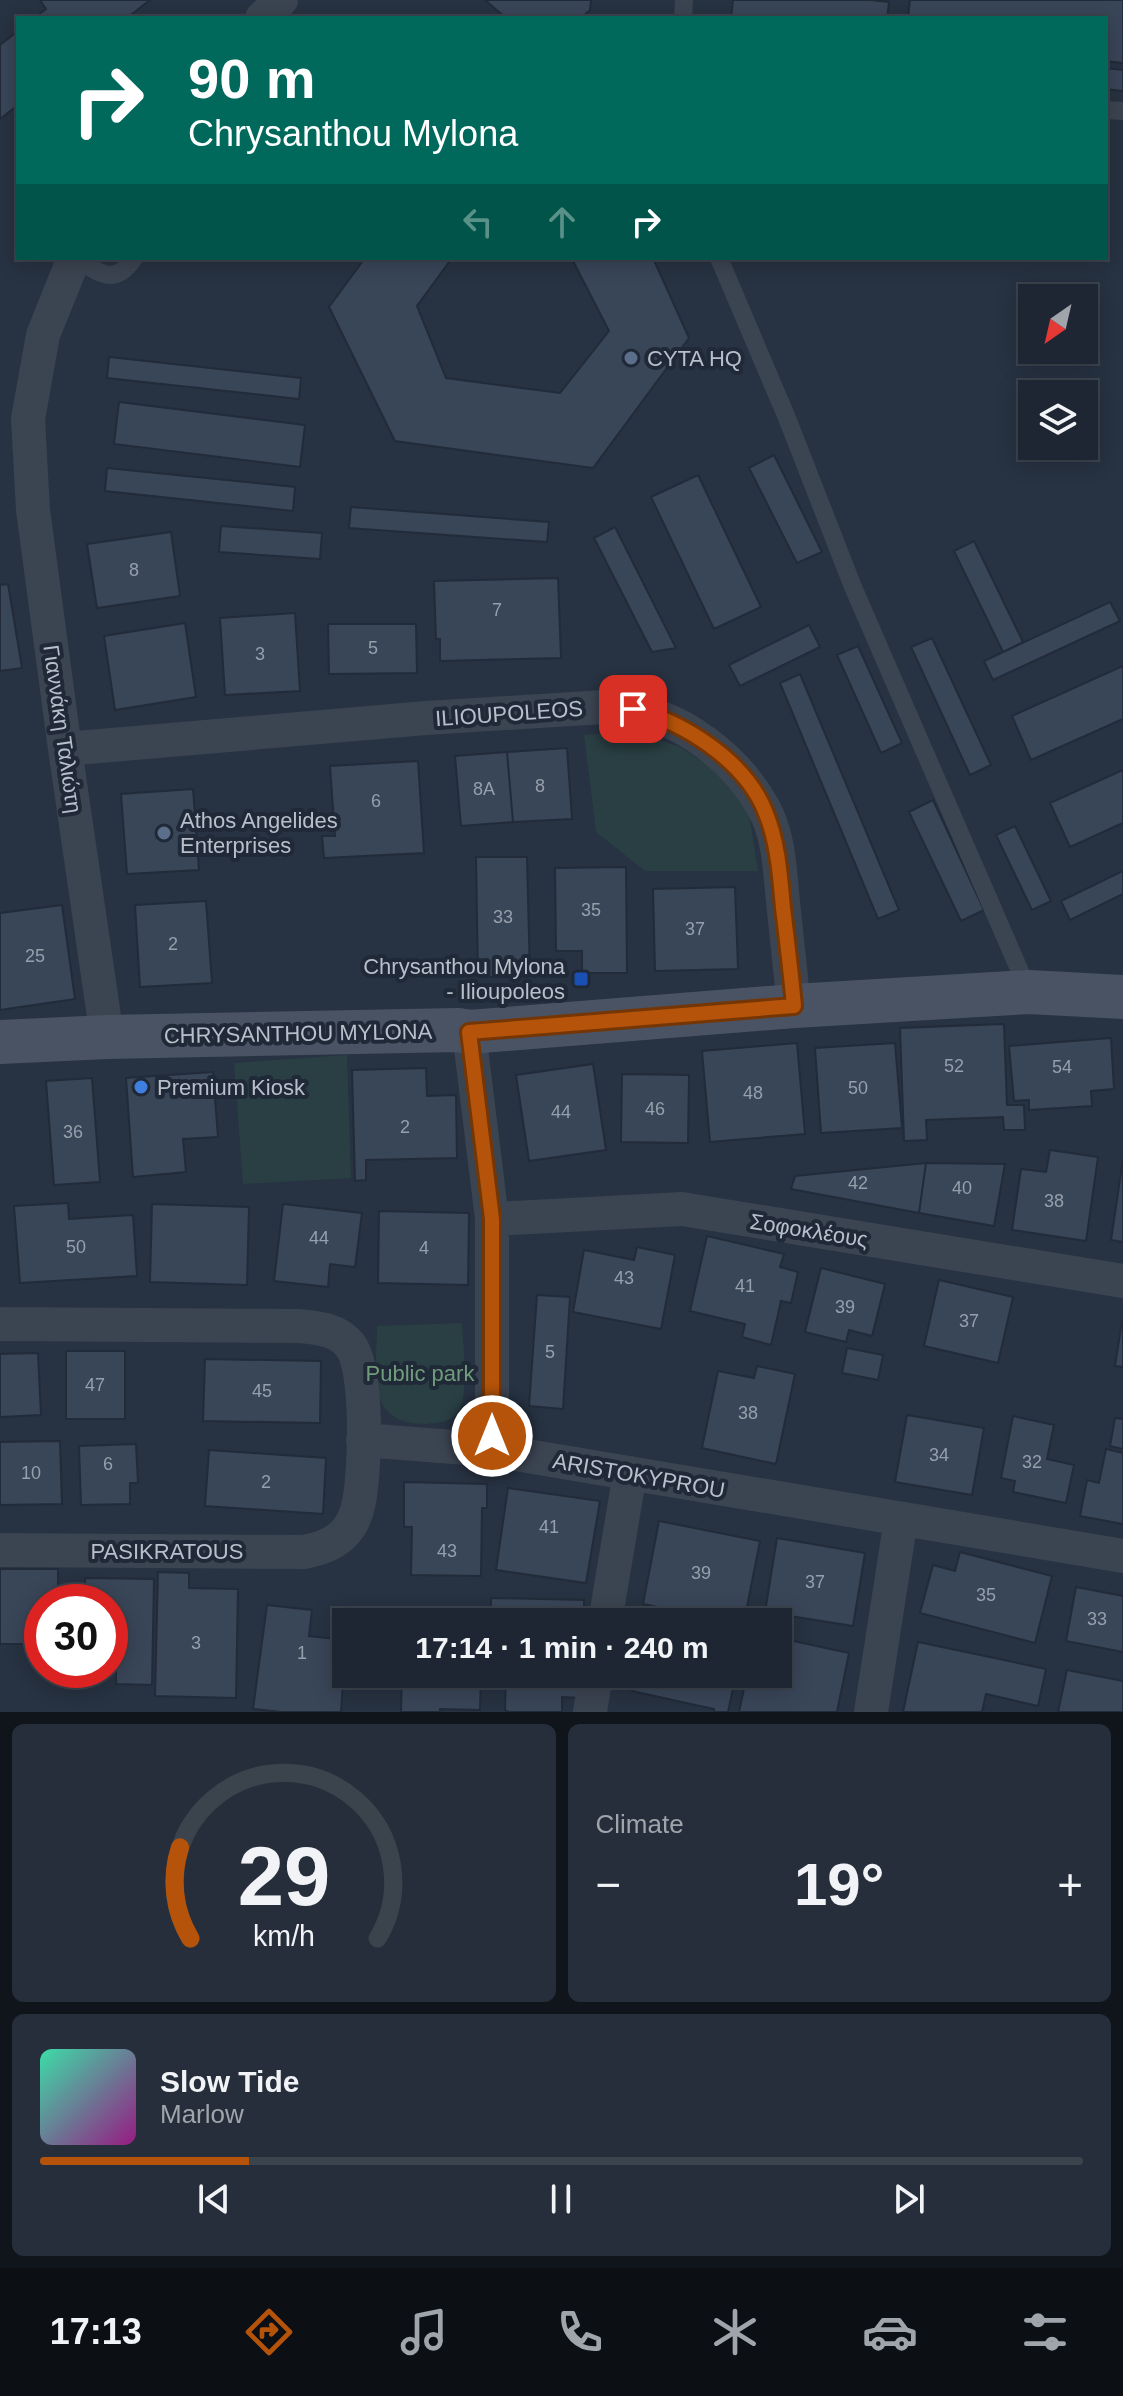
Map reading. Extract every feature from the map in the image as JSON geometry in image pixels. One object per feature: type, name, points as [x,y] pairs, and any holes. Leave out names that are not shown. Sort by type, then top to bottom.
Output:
[{"type":"street","name":"Γιαννάκη Ταλιώτη","points":[[73,260],[43,335],[28,419],[33,510],[107,1037]]},
{"type":"street","name":"ILIOUPOLEOS","points":[[65,749],[426,718],[590,708],[633,709],[658,715],[686,728],[715,750],[744,778],[765,809],[777,851],[794,1006]]},
{"type":"street","name":"CHRYSANTHOU MYLONA","points":[[0,1042],[107,1037],[469,1032],[794,1006],[1029,992],[1123,997]]},
{"type":"street","points":[[469,1032],[492,1219],[492,1450]]},
{"type":"street","name":"Σοφοκλέους","points":[[492,1219],[682,1209],[1123,1281]]},
{"type":"street","points":[[0,1324],[299,1326],[329,1331],[342,1337],[357,1355],[362,1373],[363,1440]]},
{"type":"street","name":"ARISTOKYPROU","points":[[363,1440],[492,1450],[1123,1556]]},
{"type":"street","name":"PASIKRATOUS","points":[[0,1550],[304,1552],[319,1549],[345,1533],[359,1503],[363,1440]]},
{"type":"street","points":[[607,1608],[630,1473]]},
{"type":"street","points":[[871,1712],[901,1519]]},
{"type":"street","points":[[590,1712],[594,1688]]},
{"type":"lane","points":[[78,260],[110,276],[119,274],[132,260]]},
{"type":"lane","points":[[720,260],[787,418],[853,587],[1029,992]]},
{"type":"green space","points":[[632,731],[680,747],[724,776],[749,813],[758,871],[645,871],[596,832],[584,735]]},
{"type":"green space","points":[[347,1055],[351,1178],[243,1184],[234,1063]]},
{"type":"green space","name":"Public park","points":[[462,1323],[465,1381],[462,1402],[456,1414],[445,1421],[426,1424],[406,1422],[392,1415],[383,1405],[378,1392],[377,1326]]},
{"type":"building","points":[[40,0],[150,0],[130,16],[37,16],[46,9]]},
{"type":"building","points":[[485,0],[591,0],[590,10],[583,16],[504,16]]},
{"type":"building","points":[[733,0],[889,2],[887,16],[731,16]]},
{"type":"building","points":[[910,0],[1123,0],[1123,63],[1108,61],[1108,16],[908,16]]},
{"type":"building","points":[[16,33],[16,107],[0,119],[0,45]]},
{"type":"building","points":[[1108,68],[1123,70],[1123,91],[1108,89]]},
{"type":"building","name":"CYTA HQ","points":[[364,260],[451,260],[417,306],[446,378],[560,393],[609,331],[573,261],[565,260],[654,260],[689,338],[593,468],[395,441],[329,307]]},
{"type":"building","points":[[109,357],[301,378],[299,399],[107,378]]},
{"type":"building","points":[[119,402],[305,425],[300,467],[114,444]]},
{"type":"building","points":[[774,455],[822,552],[797,563],[749,468]]},
{"type":"building","points":[[107,468],[295,487],[293,511],[105,491]]},
{"type":"building","points":[[698,475],[761,607],[714,629],[651,497]]},
{"type":"building","points":[[351,507],[549,522],[547,542],[349,528]]},
{"type":"building","points":[[221,526],[322,533],[320,559],[219,552]]},
{"type":"building","points":[[615,527],[676,648],[652,652],[594,538]]},
{"type":"building","points":[[171,532],[180,596],[97,608],[87,544]]},
{"type":"building","points":[[974,541],[1023,642],[1003,652],[954,551]]},
{"type":"building","points":[[558,578],[561,658],[440,661],[434,581]]},
{"type":"building","points":[[8,584],[22,668],[0,671],[0,585]]},
{"type":"building","points":[[1110,602],[1120,621],[993,680],[984,661]]},
{"type":"building","points":[[295,613],[300,691],[225,695],[220,618]]},
{"type":"building","points":[[185,623],[196,697],[115,710],[104,636]]},
{"type":"building","points":[[328,624],[416,624],[417,673],[329,674]]},
{"type":"building","points":[[809,625],[820,647],[740,686],[729,665]]},
{"type":"building","points":[[932,638],[991,765],[970,775],[911,647]]},
{"type":"building","points":[[858,646],[902,743],[881,753],[837,655]]},
{"type":"building","points":[[1123,666],[1123,719],[1031,760],[1012,716]]},
{"type":"building","points":[[800,674],[899,910],[878,919],[780,683]]},
{"type":"building","points":[[567,748],[572,819],[513,822],[507,752]]},
{"type":"building","points":[[507,752],[513,822],[461,826],[455,756]]},
{"type":"building","points":[[418,761],[424,853],[324,858],[322,836],[335,836],[330,766]]},
{"type":"building","points":[[1123,770],[1123,823],[1070,847],[1050,803]]},
{"type":"building","points":[[193,789],[199,870],[127,874],[121,794]]},
{"type":"building","points":[[933,800],[984,910],[961,921],[909,812]]},
{"type":"building","points":[[1015,826],[1051,901],[1032,910],[996,835]]},
{"type":"building","points":[[476,857],[527,857],[530,976],[478,977]]},
{"type":"building","points":[[626,867],[627,973],[582,973],[582,951],[556,951],[555,868]]},
{"type":"building","points":[[1123,871],[1123,894],[1070,920],[1061,901]]},
{"type":"building","points":[[735,887],[738,969],[655,971],[653,889]]},
{"type":"building","points":[[206,901],[212,983],[140,987],[135,905]]},
{"type":"building","points":[[62,905],[75,999],[0,1010],[0,913]]},
{"type":"building","points":[[1004,1024],[1007,1105],[1024,1105],[1025,1130],[1004,1130],[1003,1117],[926,1120],[927,1140],[904,1141],[900,1028]]},
{"type":"building","points":[[1111,1038],[1114,1089],[1091,1091],[1092,1106],[1029,1110],[1029,1100],[1014,1101],[1009,1046]]},
{"type":"building","points":[[797,1043],[805,1134],[710,1142],[702,1051]]},
{"type":"building","points":[[895,1043],[902,1128],[821,1133],[815,1048]]},
{"type":"building","points":[[593,1064],[606,1150],[529,1161],[516,1075]]},
{"type":"building","points":[[426,1068],[427,1096],[456,1095],[457,1158],[366,1160],[366,1180],[355,1181],[352,1070]]},
{"type":"building","points":[[213,1072],[218,1137],[183,1139],[186,1172],[133,1177],[126,1078]]},
{"type":"building","points":[[622,1074],[689,1075],[688,1143],[621,1142]]},
{"type":"building","points":[[92,1078],[100,1182],[54,1185],[46,1081]]},
{"type":"building","points":[[1050,1150],[1098,1157],[1086,1241],[1012,1230],[1021,1169],[1046,1172]]},
{"type":"building","points":[[1123,1159],[1123,1242],[1111,1240]]},
{"type":"building","points":[[926,1163],[1005,1164],[994,1226],[919,1213]]},
{"type":"building","points":[[926,1163],[919,1213],[791,1189],[795,1176]]},
{"type":"building","points":[[68,1203],[69,1219],[133,1215],[137,1276],[20,1283],[14,1206]]},
{"type":"building","points":[[152,1204],[249,1207],[247,1285],[150,1282]]},
{"type":"building","points":[[283,1204],[362,1213],[355,1267],[330,1264],[328,1287],[274,1281]]},
{"type":"building","points":[[379,1211],[469,1213],[468,1285],[378,1283]]},
{"type":"building","points":[[707,1236],[784,1254],[780,1267],[798,1272],[791,1303],[781,1301],[771,1345],[742,1337],[745,1324],[690,1311]]},
{"type":"building","points":[[637,1247],[675,1255],[661,1329],[573,1312],[584,1250],[634,1260]]},
{"type":"building","points":[[821,1268],[885,1284],[872,1336],[849,1330],[846,1342],[805,1332]]},
{"type":"building","points":[[939,1280],[1013,1297],[998,1363],[924,1346]]},
{"type":"building","points":[[537,1295],[570,1297],[563,1409],[529,1406]]},
{"type":"building","points":[[1123,1322],[1123,1367],[1115,1366]]},
{"type":"building","points":[[847,1348],[883,1355],[878,1380],[842,1373]]},
{"type":"building","points":[[66,1351],[125,1351],[125,1419],[66,1419]]},
{"type":"building","points":[[38,1353],[41,1415],[0,1417],[0,1354]]},
{"type":"building","points":[[205,1359],[321,1361],[320,1423],[203,1421]]},
{"type":"building","points":[[757,1366],[795,1374],[776,1464],[702,1448],[718,1371],[754,1378]]},
{"type":"building","points":[[907,1415],[984,1428],[972,1495],[895,1482]]},
{"type":"building","points":[[1013,1416],[1054,1425],[1047,1459],[1074,1465],[1066,1503],[1013,1492],[1015,1481],[1001,1478]]},
{"type":"building","points":[[1115,1418],[1123,1419],[1123,1449],[1110,1446]]},
{"type":"building","points":[[60,1441],[62,1504],[0,1505],[0,1442]]},
{"type":"building","points":[[136,1444],[138,1483],[130,1483],[130,1504],[81,1505],[79,1446]]},
{"type":"building","points":[[1106,1449],[1123,1453],[1123,1524],[1080,1516],[1087,1480],[1099,1483]]},
{"type":"building","points":[[209,1450],[326,1458],[323,1514],[205,1506]]},
{"type":"building","points":[[404,1482],[487,1484],[487,1508],[482,1508],[481,1576],[411,1575],[412,1527],[404,1527]]},
{"type":"building","points":[[508,1488],[600,1501],[586,1583],[496,1570]]},
{"type":"building","points":[[659,1521],[760,1541],[747,1608],[663,1608],[643,1604]]},
{"type":"building","points":[[777,1538],[865,1553],[853,1626],[792,1616],[792,1608],[766,1608]]},
{"type":"building","points":[[960,1552],[1052,1576],[1035,1643],[920,1613],[933,1565],[955,1571]]},
{"type":"building","points":[[0,1569],[58,1569],[58,1584],[24,1584],[24,1644],[0,1644]]},
{"type":"building","points":[[158,1572],[189,1573],[189,1588],[238,1589],[236,1698],[155,1696]]},
{"type":"building","points":[[85,1578],[154,1579],[152,1685],[128,1684],[128,1584],[85,1584]]},
{"type":"building","points":[[1076,1587],[1123,1596],[1123,1652],[1066,1641]]},
{"type":"building","points":[[491,1598],[584,1600],[584,1608],[491,1608]]},
{"type":"building","points":[[267,1605],[312,1610],[309,1636],[332,1638],[332,1688],[343,1688],[341,1712],[253,1709]]},
{"type":"building","points":[[792,1641],[849,1653],[837,1712],[739,1712],[744,1688],[792,1688]]},
{"type":"building","points":[[918,1642],[1046,1669],[1038,1706],[986,1694],[982,1712],[903,1712]]},
{"type":"building","points":[[1067,1670],[1123,1681],[1123,1712],[1058,1712]]},
{"type":"building","points":[[402,1688],[481,1688],[480,1710],[401,1712]]},
{"type":"building","points":[[506,1688],[582,1688],[582,1698],[562,1697],[562,1712],[505,1710]]},
{"type":"building","points":[[633,1688],[733,1688],[728,1712],[714,1712],[714,1709],[632,1691]]},
{"type":"place","name":"CYTA HQ","points":[[631,358]]},
{"type":"place","name":"Athos Angelides Enterprises","points":[[164,833]]},
{"type":"place","name":"Chrysanthou Mylona - Ilioupoleos","points":[[581,979]]},
{"type":"place","name":"Premium Kiosk","points":[[141,1087]]},
{"type":"route","points":[[492,1436],[492,1219],[469,1032],[794,1006],[777,851],[765,809],[744,778],[686,728],[658,715],[633,709]]}]
